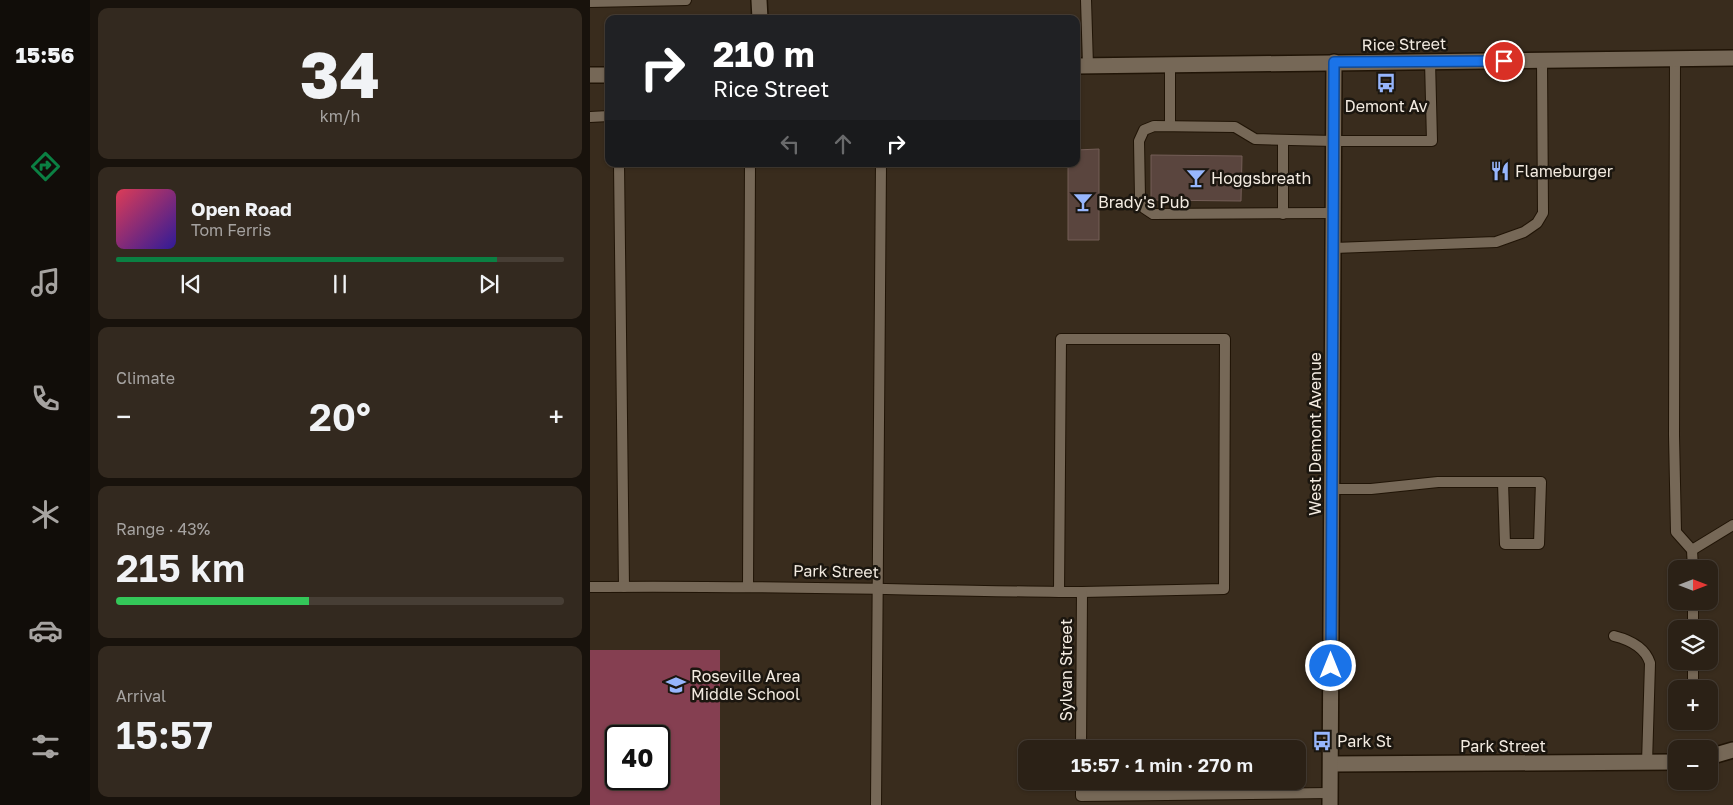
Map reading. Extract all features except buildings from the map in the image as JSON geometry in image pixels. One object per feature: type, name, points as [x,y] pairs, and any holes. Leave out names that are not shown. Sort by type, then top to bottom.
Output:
[{"type":"street","points":[[759,0],[760,15]]},
{"type":"street","name":"Rice Street","points":[[1082,66],[1733,58]]},
{"type":"street","name":"West Demont Avenue","points":[[1330,799],[1334,62]]},
{"type":"street","points":[[590,75],[605,75]]},
{"type":"street","points":[[1718,754],[1733,750]]},
{"type":"street","name":"Park Street","points":[[1331,764],[1668,762]]},
{"type":"lane","points":[[590,2],[686,0]]},
{"type":"lane","points":[[1082,66],[1086,0]]},
{"type":"lane","points":[[1675,59],[1674,435],[1676,532],[1692,550],[1692,560]]},
{"type":"lane","points":[[1334,248],[1496,242],[1524,232],[1537,223],[1543,213],[1542,60]]},
{"type":"lane","points":[[1334,213],[1153,214],[1144,208],[1140,198],[1139,141],[1144,130],[1154,126],[1170,126],[1235,127],[1255,139],[1432,141],[1430,61]]},
{"type":"lane","points":[[1170,65],[1170,126]]},
{"type":"lane","points":[[590,117],[605,116]]},
{"type":"lane","points":[[1283,140],[1283,214]]},
{"type":"lane","points":[[619,167],[624,586]]},
{"type":"lane","points":[[748,586],[750,167]]},
{"type":"lane","points":[[876,805],[881,167]]},
{"type":"lane","name":"Park Street","points":[[590,587],[748,586],[877,590],[1058,592],[1224,589],[1225,340],[1061,340],[1058,592]]},
{"type":"lane","points":[[1332,489],[1371,489],[1438,482],[1503,482],[1541,482],[1539,544],[1505,544],[1503,482]]},
{"type":"lane","points":[[1692,550],[1733,525]]},
{"type":"lane","name":"Sylvan Street","points":[[1081,740],[1082,592]]},
{"type":"lane","points":[[1614,636],[1628,639],[1636,644],[1648,657],[1650,663],[1648,763]]},
{"type":"lane","points":[[1081,790],[1081,796],[1330,799]]},
{"type":"shaded area","points":[[590,650],[720,650],[720,805],[590,805]]},
{"type":"place","name":"Demont Av","points":[[1386,83]]},
{"type":"place","name":"Flameburger","points":[[1500,171]]},
{"type":"place","name":"Hoggsbreath","points":[[1196,178]]},
{"type":"place","name":"Brady's Pub","points":[[1083,202]]},
{"type":"place","name":"Roseville Area Middle School","points":[[676,685]]},
{"type":"place","name":"Park St","points":[[1322,741]]},
{"type":"route","points":[[1331,666],[1334,62],[1504,61]]}]
